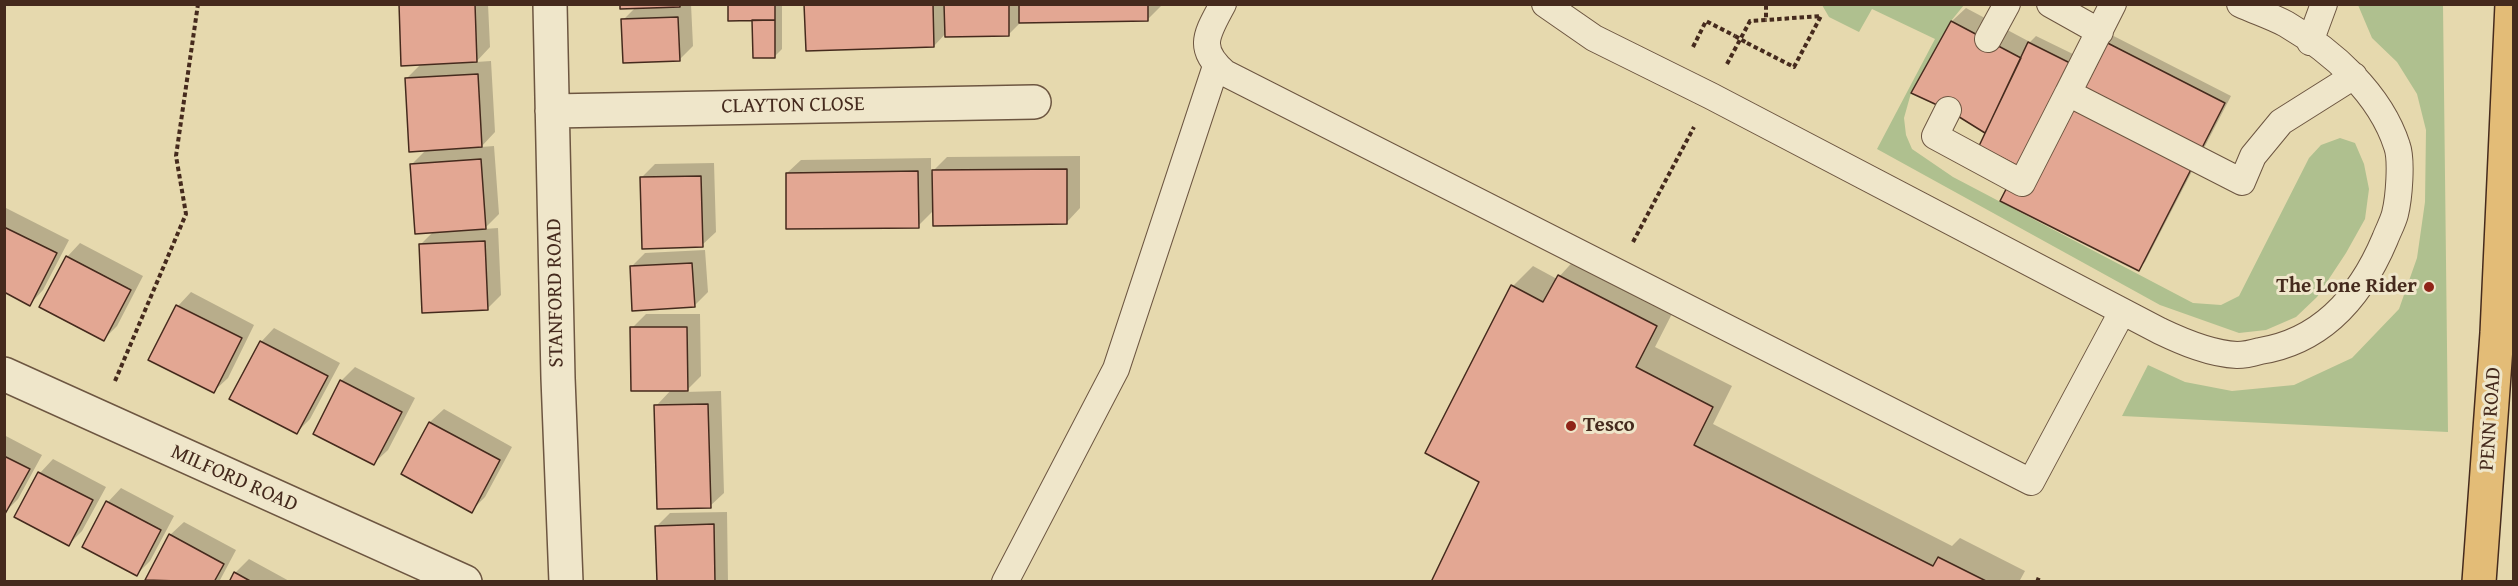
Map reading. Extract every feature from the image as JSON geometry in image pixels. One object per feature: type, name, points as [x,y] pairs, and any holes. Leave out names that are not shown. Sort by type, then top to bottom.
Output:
[{"type":"highway","points":[[2503,4],[2510,54]]},
{"type":"highway","name":"PENN ROAD","points":[[2479,582],[2496,333],[2512,4]]},
{"type":"street","name":"STANFORD ROAD","points":[[550,4],[558,378],[566,582]]},
{"type":"street","name":"CLAYTON CLOSE","points":[[552,111],[1034,102]]},
{"type":"street","name":"MILFORD ROAD","points":[[4,374],[465,582]]},
{"type":"lane","points":[[1223,4],[1208,33],[1205,48],[1216,66],[1235,79],[2031,482],[2122,312]]},
{"type":"lane","points":[[1545,4],[1594,38],[1711,96],[2122,312],[2189,345],[2238,355],[2284,347],[2320,329],[2356,292],[2378,256],[2395,214],[2398,183],[2398,147],[2381,112],[2354,76],[2285,24],[2240,4]]},
{"type":"lane","points":[[1988,39],[2007,4]]},
{"type":"lane","points":[[2050,4],[2100,32]]},
{"type":"lane","points":[[1948,110],[1935,136],[2022,183],[2113,4]]},
{"type":"lane","points":[[2310,42],[2324,4]]},
{"type":"lane","points":[[1005,582],[1116,369],[1216,66]]},
{"type":"lane","points":[[2068,93],[2242,182],[2253,156],[2281,122],[2354,76]]},
{"type":"path","points":[[99,418],[186,214],[176,156],[198,4]]},
{"type":"path","points":[[1766,4],[1766,20]]},
{"type":"path","points":[[1617,273],[1711,96],[1750,21],[1821,16],[1794,67],[1747,43],[1735,36],[1706,21],[1691,51]]},
{"type":"green space","points":[[1822,5],[1964,5],[1951,21],[1911,93],[1904,118],[1906,135],[1912,149],[1953,177],[2193,303],[2221,305],[2239,296],[2309,158],[2321,145],[2340,138],[2355,143],[2364,164],[2369,189],[2365,219],[2317,297],[2296,317],[2266,330],[2239,333],[2160,305],[1877,149],[1935,39],[1872,9],[1859,32],[1829,17]]},
{"type":"green space","points":[[2358,5],[2443,5],[2448,432],[2122,416],[2148,365],[2185,382],[2232,391],[2294,385],[2352,358],[2399,309],[2417,258],[2425,202],[2426,130],[2417,94],[2397,62],[2372,38]]},
{"type":"building","points":[[399,4],[475,4],[477,62],[401,66]]},
{"type":"building","points":[[620,4],[680,4],[680,7],[620,9]]},
{"type":"building","points":[[728,4],[775,4],[775,20],[728,21]]},
{"type":"building","points":[[804,4],[933,4],[934,47],[806,51]]},
{"type":"building","points":[[944,4],[1009,4],[1009,36],[945,37]]},
{"type":"building","points":[[1019,4],[1148,4],[1148,21],[1019,23]]},
{"type":"building","points":[[678,17],[680,61],[623,63],[621,19]]},
{"type":"building","points":[[752,20],[775,20],[775,58],[753,58]]},
{"type":"building","points":[[1951,21],[2021,58],[1985,133],[1948,110],[1911,93]]},
{"type":"building","points":[[2088,33],[2225,103],[2139,271],[2000,201],[2018,166],[1979,146],[2028,42],[2072,64]]},
{"type":"building","points":[[478,74],[482,147],[409,152],[405,78]]},
{"type":"building","points":[[481,159],[486,229],[415,234],[410,164]]},
{"type":"building","points":[[1067,169],[1067,224],[933,226],[932,170]]},
{"type":"building","points":[[918,171],[919,228],[786,229],[786,173]]},
{"type":"building","points":[[701,176],[703,247],[642,249],[640,177]]},
{"type":"building","points":[[4,227],[57,253],[30,306],[4,292]]},
{"type":"building","points":[[485,241],[488,310],[422,313],[419,244]]},
{"type":"building","points":[[66,256],[131,290],[104,341],[39,307]]},
{"type":"building","points":[[692,263],[695,307],[632,311],[630,266]]},
{"type":"building","name":"Tesco","points":[[1558,275],[1657,326],[1636,367],[1713,407],[1694,445],[1933,566],[1938,557],[1988,582],[1431,582],[1479,482],[1425,453],[1511,285],[1543,302]]},
{"type":"building","points":[[176,305],[242,338],[214,393],[148,360]]},
{"type":"building","points":[[630,327],[687,327],[688,391],[631,391]]},
{"type":"building","points":[[260,341],[328,376],[297,434],[229,399]]},
{"type":"building","points":[[340,380],[402,412],[374,465],[313,434]]},
{"type":"building","points":[[708,404],[711,508],[657,509],[654,405]]},
{"type":"building","points":[[429,422],[500,460],[472,513],[401,474]]},
{"type":"building","points":[[4,456],[30,469],[5,514],[4,514]]},
{"type":"building","points":[[38,472],[93,500],[69,546],[14,517]]},
{"type":"building","points":[[106,501],[161,530],[137,576],[82,547]]},
{"type":"building","points":[[714,524],[715,582],[657,582],[655,526]]},
{"type":"building","points":[[169,534],[224,564],[214,582],[145,580]]},
{"type":"building","points":[[234,572],[252,582],[229,582]]},
{"type":"place","name":"The Lone Rider","points":[[2429,287]]},
{"type":"place","name":"Tesco","points":[[1571,426]]}]
